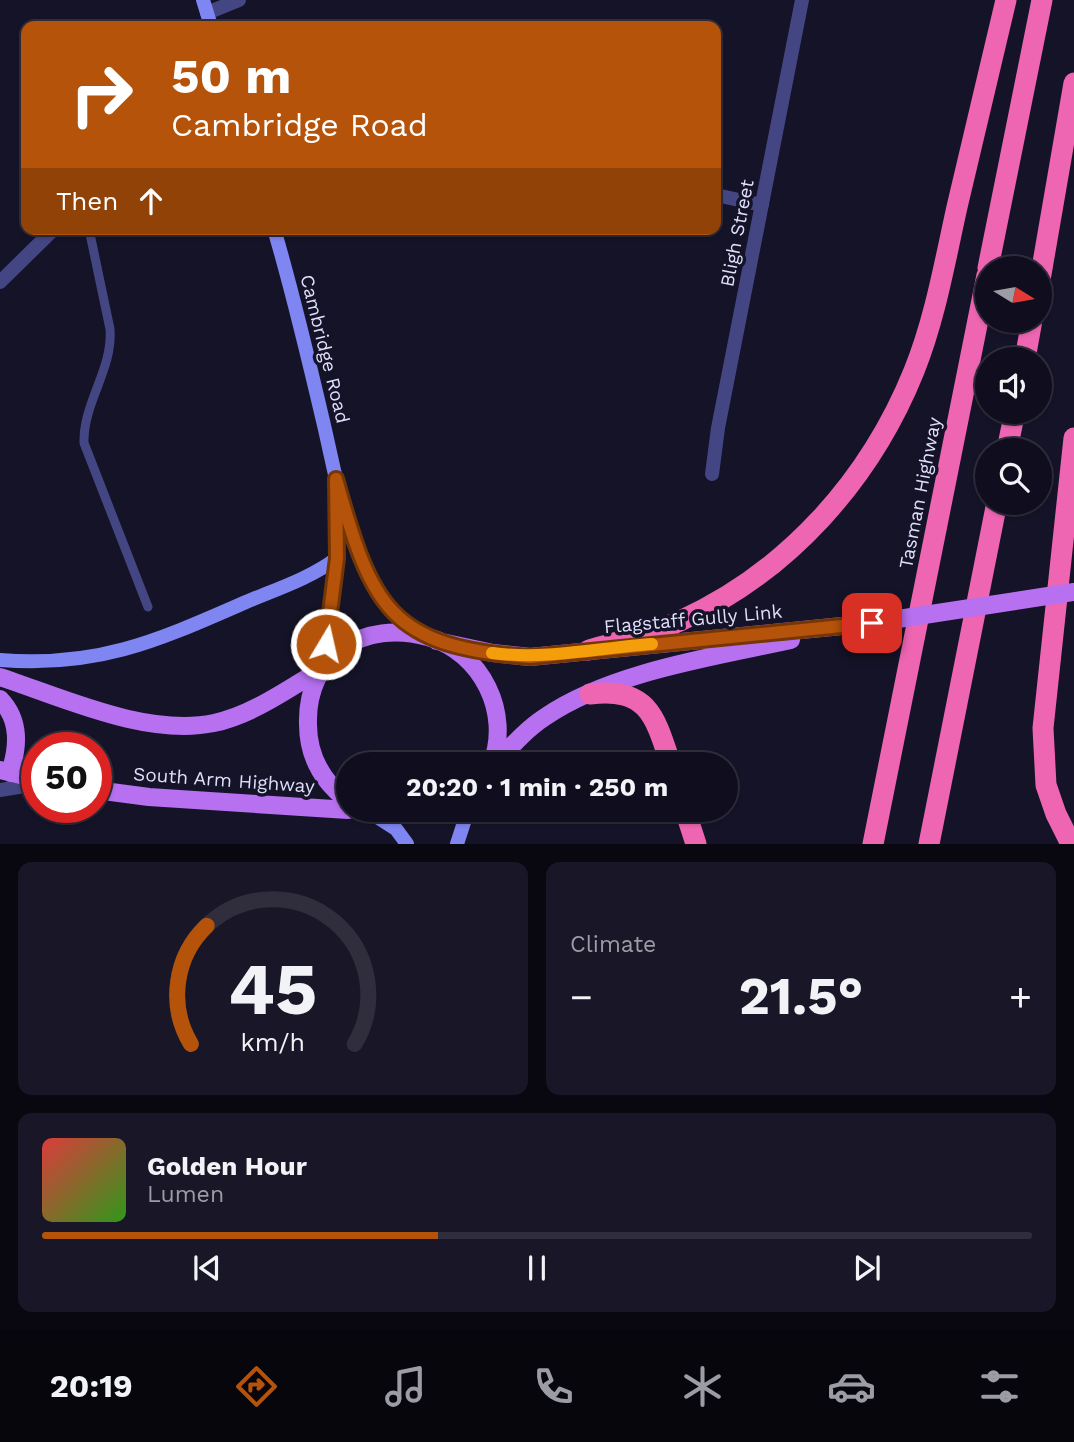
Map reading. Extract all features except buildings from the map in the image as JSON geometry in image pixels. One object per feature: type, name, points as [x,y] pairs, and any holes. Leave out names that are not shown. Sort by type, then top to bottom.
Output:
[{"type":"highway","points":[[589,650],[645,635],[679,621],[757,577],[781,558],[830,510],[872,453],[900,402],[924,344],[1006,0]]},
{"type":"highway","points":[[990,256],[1042,0]]},
{"type":"highway","points":[[1044,256],[1074,83]]},
{"type":"highway","name":"Tasman Highway","points":[[873,844],[975,333]]},
{"type":"highway","points":[[1071,844],[1056,814],[1046,785],[1044,728],[1074,438]]},
{"type":"highway","points":[[929,844],[994,515]]},
{"type":"highway","points":[[590,694],[616,692],[632,697],[643,705],[657,725],[666,752]]},
{"type":"highway","points":[[689,822],[696,844]]},
{"type":"main road","name":"Cambridge Road","points":[[276,235],[292,290],[346,518],[373,586],[394,615],[433,639]]},
{"type":"main road","name":"Cambridge Road","points":[[321,669],[337,558],[336,479]]},
{"type":"main road","points":[[0,660],[95,657],[128,650],[318,571],[337,558]]},
{"type":"main road","name":"Flagstaff Gully Link","points":[[321,669],[342,647],[362,638],[400,634],[493,653],[530,657],[872,623],[1074,592]]},
{"type":"main road","name":"Flagstaff Gully Link","points":[[506,752],[536,723],[559,708],[609,685],[664,669],[872,623]]},
{"type":"main road","points":[[433,639],[473,666],[493,696],[499,725],[495,752]]},
{"type":"main road","points":[[0,666],[23,661]]},
{"type":"main road","points":[[0,677],[138,722],[182,726],[216,723],[233,717],[321,669]]},
{"type":"main road","points":[[321,669],[307,715],[311,750],[317,766],[336,790]]},
{"type":"main road","points":[[0,699],[11,715],[16,731],[16,748],[2,780],[21,781]]},
{"type":"main road","name":"South Arm Highway","points":[[112,792],[336,809]]},
{"type":"main road","points":[[383,822],[396,829],[407,844]]},
{"type":"main road","points":[[457,844],[464,822]]},
{"type":"street","points":[[207,13],[239,0]]},
{"type":"street","name":"Bligh Street","points":[[712,474],[718,428],[802,0]]},
{"type":"street","points":[[721,196],[762,205]]},
{"type":"street","points":[[0,282],[48,235]]},
{"type":"lane","points":[[90,235],[111,344],[86,415],[84,443],[148,607]]},
{"type":"slow traffic","points":[[492,653],[551,656],[652,644]]},
{"type":"route","points":[[326,644],[337,558],[336,479],[356,545],[373,586],[382,600],[394,615],[415,630],[437,641],[463,648],[530,657],[551,656],[872,623]]}]
